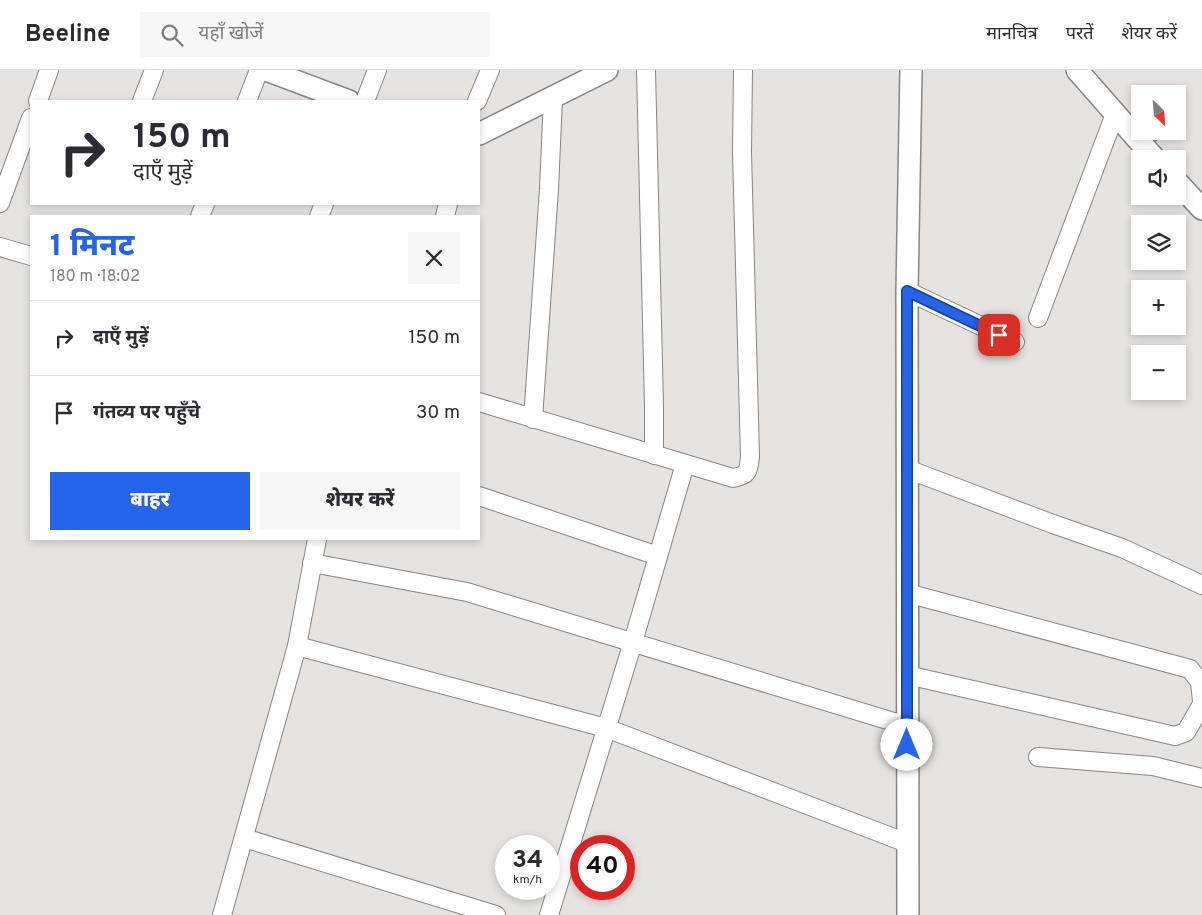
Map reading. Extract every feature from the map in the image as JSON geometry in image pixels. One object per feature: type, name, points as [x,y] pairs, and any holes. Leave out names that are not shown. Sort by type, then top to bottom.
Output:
[{"type":"street","points":[[38,100],[49,70]]},
{"type":"street","points":[[142,100],[154,70]]},
{"type":"street","points":[[248,100],[267,70],[346,100]]},
{"type":"street","points":[[365,100],[378,70]]},
{"type":"street","points":[[477,100],[490,70]]},
{"type":"street","points":[[480,134],[607,70]]},
{"type":"street","points":[[646,70],[654,455]]},
{"type":"street","points":[[480,402],[533,420],[734,478],[743,477],[748,471],[750,456],[742,152],[743,70]]},
{"type":"street","points":[[908,915],[907,291],[911,70]]},
{"type":"street","points":[[1076,70],[1147,150]]},
{"type":"street","points":[[533,420],[549,188],[553,98]]},
{"type":"street","points":[[1038,318],[1115,114]]},
{"type":"street","points":[[0,203],[30,121]]},
{"type":"street","points":[[1186,192],[1202,209]]},
{"type":"street","points":[[0,247],[30,256]]},
{"type":"street","points":[[907,291],[1015,342]]},
{"type":"street","points":[[548,915],[633,642],[685,464]]},
{"type":"street","points":[[907,469],[1122,548],[1202,585]]},
{"type":"street","points":[[480,496],[658,556]]},
{"type":"street","points":[[222,915],[297,646],[317,540]]},
{"type":"street","points":[[312,563],[467,592],[907,726]]},
{"type":"street","points":[[907,593],[1190,669],[1200,682],[1202,702],[1186,732],[1175,736],[907,675]]},
{"type":"street","points":[[297,646],[606,728],[907,843]]},
{"type":"street","points":[[1038,757],[1153,766],[1202,778]]},
{"type":"street","points":[[244,838],[496,915]]},
{"type":"route","points":[[907,745],[907,291],[999,335]]}]
